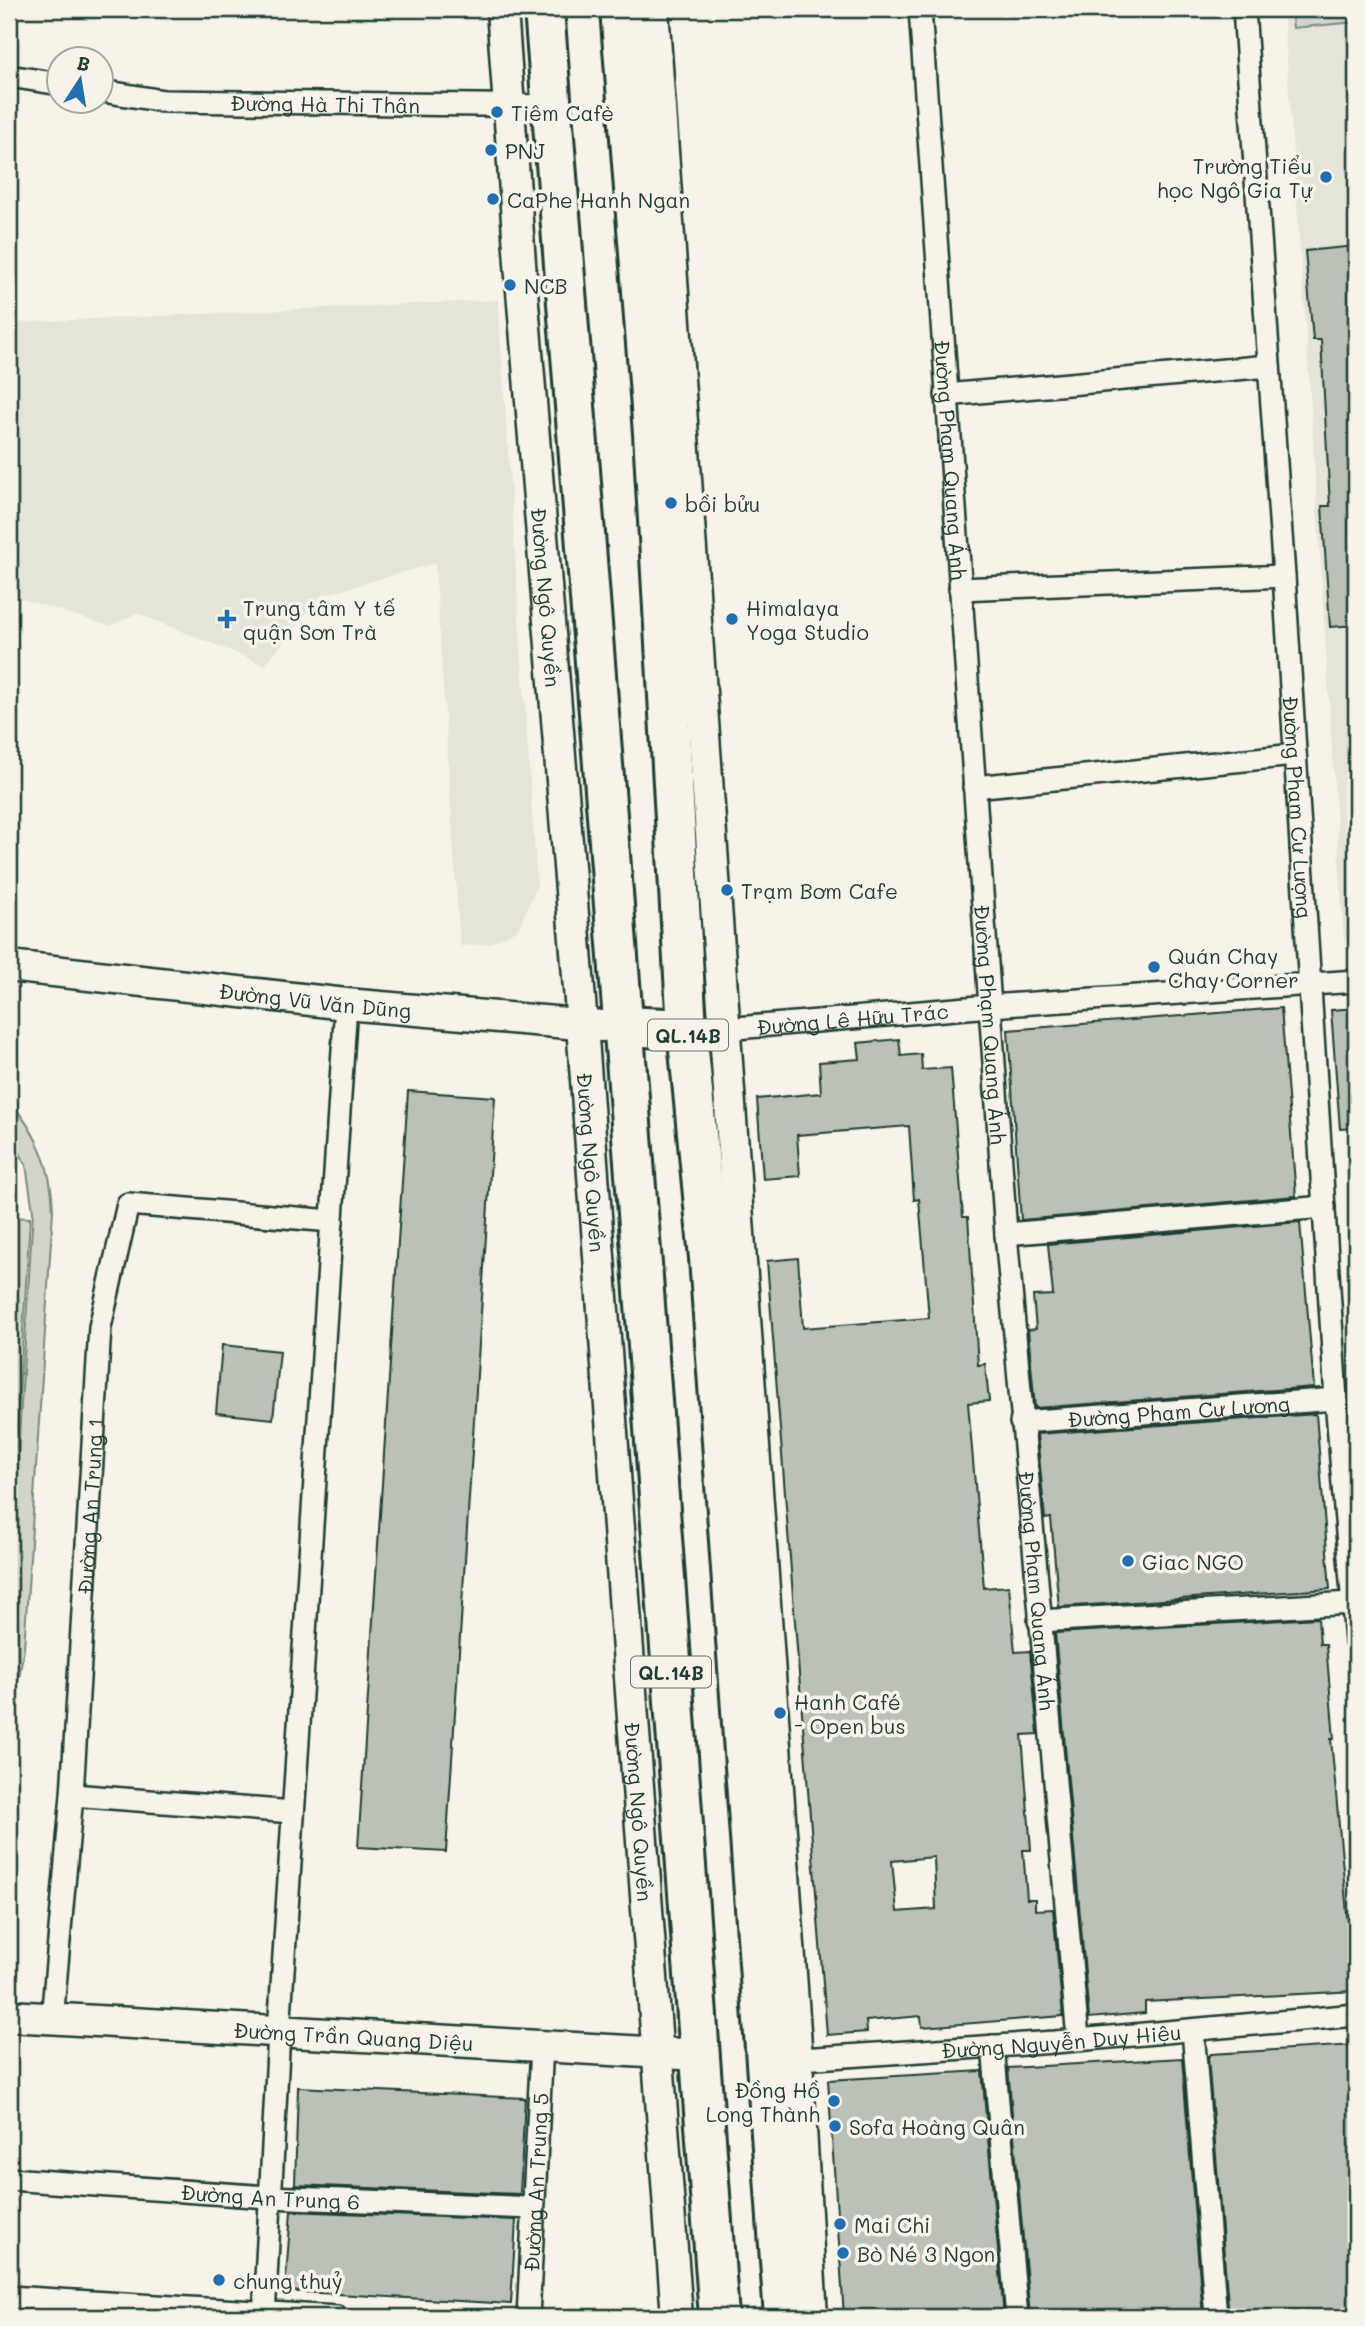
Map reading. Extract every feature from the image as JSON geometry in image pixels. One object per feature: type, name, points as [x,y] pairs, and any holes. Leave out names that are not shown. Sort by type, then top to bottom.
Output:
[{"type":"highway","name":"Đường Ngô Quyền","points":[[544,9],[719,2317]]},
{"type":"highway","name":"QL.14B","points":[[620,9],[653,433],[687,1030],[782,2060],[784,2317]]},
{"type":"highway","points":[[623,1026],[687,1030]]},
{"type":"street","name":"Đường Ngô Quyền","points":[[502,9],[583,1025],[677,2317]]},
{"type":"street","points":[[653,9],[725,1029],[782,2060],[812,2317]]},
{"type":"street","name":"Đường Phạm Quang Ảnh","points":[[920,9],[1006,1234],[1078,2039]]},
{"type":"street","name":"Đường Phạm Cự Lượng","points":[[1244,9],[1284,576],[1336,1399],[1356,1642]]},
{"type":"street","points":[[9,76],[46,82]]},
{"type":"street","name":"Đường Hà Thị Thân","points":[[116,93],[164,101],[551,106]]},
{"type":"street","points":[[946,395],[1269,366]]},
{"type":"street","points":[[960,589],[1284,576]]},
{"type":"street","points":[[974,787],[1295,755]]},
{"type":"street","name":"Đường Vũ Văn Dũng","points":[[9,966],[346,1004],[583,1025],[623,1026]]},
{"type":"street","name":"Đường Lê Hữu Trác","points":[[725,1029],[990,1006],[1356,981]]},
{"type":"street","points":[[264,2316],[278,2032],[346,1004]]},
{"type":"street","points":[[687,1030],[725,1029]]},
{"type":"street","name":"Đường An Trung 1","points":[[72,1795],[100,1327],[128,1203],[332,1221]]},
{"type":"street","points":[[1006,1234],[1324,1207]]},
{"type":"street","name":"Đường Phạm Cự Lượng","points":[[1021,1422],[1336,1399]]},
{"type":"street","points":[[1039,1621],[1352,1602]]},
{"type":"street","points":[[52,2020],[72,1795],[293,1812]]},
{"type":"street","name":"Đường Nguyễn Duy Hiệu","points":[[782,2060],[993,2046],[1356,2015]]},
{"type":"street","name":"Đường Trần Quang Diệu","points":[[9,2017],[699,2055]]},
{"type":"street","points":[[1193,2030],[1216,2317]]},
{"type":"street","name":"Đường An Trung 5","points":[[528,2317],[542,2046]]},
{"type":"street","points":[[993,2046],[1017,2317]]},
{"type":"street","name":"Đường An Trung 6","points":[[9,2179],[269,2197],[533,2208]]},
{"type":"street","points":[[9,2297],[264,2316],[337,2317]]},
{"type":"shaded area","points":[[1283,9],[1356,9],[1356,940],[1344,941],[1307,347]]},
{"type":"shaded area","points":[[1291,9],[1356,9],[1356,22],[1293,28]]},
{"type":"shaded area","name":"Trung tâm Y tế quận Sơn Trà","points":[[498,300],[537,886],[518,929],[490,944],[460,946],[435,563],[320,596],[265,665],[137,613],[110,626],[9,595],[9,323]]},
{"type":"shaded area","points":[[9,1100],[28,1125],[41,1151],[50,1180],[53,1211],[24,1648],[19,1678],[9,1708],[9,1599],[33,1211],[26,1165],[9,1131]]},
{"type":"shaded area","points":[[9,1217],[30,1218],[9,1561]]},
{"type":"building","points":[[1356,246],[1356,625],[1330,627],[1322,506],[1330,506],[1321,340],[1313,340],[1305,251]]},
{"type":"building","points":[[1281,1008],[1296,1196],[1021,1220],[1008,1030]]},
{"type":"building","points":[[1356,1008],[1356,1128],[1340,1129],[1331,1010]]},
{"type":"building","points":[[899,1039],[901,1056],[921,1054],[922,1070],[951,1068],[963,1217],[968,1217],[978,1365],[985,1364],[989,1401],[968,1403],[984,1588],[1009,1586],[1015,1652],[1030,1651],[1038,1734],[1022,1735],[1031,1850],[1023,1850],[1027,1899],[1035,1899],[1035,1910],[1053,1909],[1063,2016],[922,2027],[921,2016],[866,2021],[867,2032],[827,2035],[767,1261],[798,1258],[803,1328],[929,1318],[919,1199],[914,1200],[909,1126],[797,1135],[800,1176],[763,1179],[757,1099],[821,1093],[819,1062],[860,1059],[858,1043]],"holes":[[[934,1857],[936,1909],[897,1912],[892,1861]]]},
{"type":"building","points":[[408,1091],[495,1097],[446,1852],[358,1847]]},
{"type":"building","points":[[1300,1222],[1314,1387],[1035,1408],[1028,1330],[1036,1329],[1033,1296],[1053,1295],[1048,1244]]},
{"type":"building","points":[[222,1345],[280,1351],[273,1419],[216,1413]]},
{"type":"building","points":[[1316,1414],[1330,1589],[1059,1607],[1051,1518],[1045,1519],[1037,1434]]},
{"type":"building","points":[[1318,1618],[1320,1644],[1326,1644],[1334,1739],[1331,1739],[1349,1935],[1352,1961],[1356,1960],[1356,1991],[1145,2002],[1145,2013],[1089,2018],[1055,1633]]},
{"type":"building","points":[[1356,2045],[1356,2317],[1229,2317],[1208,2057],[1211,2054]]},
{"type":"building","points":[[1182,2058],[1203,2317],[1030,2317],[1008,2068]]},
{"type":"building","points":[[982,2071],[1004,2317],[844,2317],[828,2080]]},
{"type":"building","points":[[298,2087],[525,2098],[520,2194],[295,2185]]},
{"type":"building","points":[[291,2211],[516,2220],[511,2304],[285,2291]]},
{"type":"place","name":"Tiêm Cafè","points":[[497,112]]},
{"type":"place","name":"PNJ","points":[[491,150]]},
{"type":"place","name":"Trường Tiểu học Ngô Gia Tự","points":[[1326,177]]},
{"type":"place","name":"CaPhe Hanh Ngan","points":[[493,199]]},
{"type":"place","name":"NCB","points":[[510,285]]},
{"type":"place","name":"bồi bửu","points":[[671,503]]},
{"type":"place","name":"Trung tâm Y tế quận Sơn Trà","points":[[227,619]]},
{"type":"place","name":"Himalaya Yoga Studio","points":[[732,619]]},
{"type":"place","name":"Trạm Bơm Cafe","points":[[727,890]]},
{"type":"place","name":"Quán Chay Chay Corner","points":[[1154,967]]},
{"type":"place","name":"Giac NGO","points":[[1128,1561]]},
{"type":"place","name":"Hanh Café - Open bus","points":[[780,1713]]},
{"type":"place","name":"Đồng Hồ Long Thành","points":[[834,2101]]},
{"type":"place","name":"Sofa Hoàng Quân","points":[[835,2126]]},
{"type":"place","name":"Mai Chi","points":[[840,2224]]},
{"type":"place","name":"Bò Né 3 Ngon","points":[[843,2253]]},
{"type":"place","name":"chung thuỷ","points":[[219,2280]]}]
